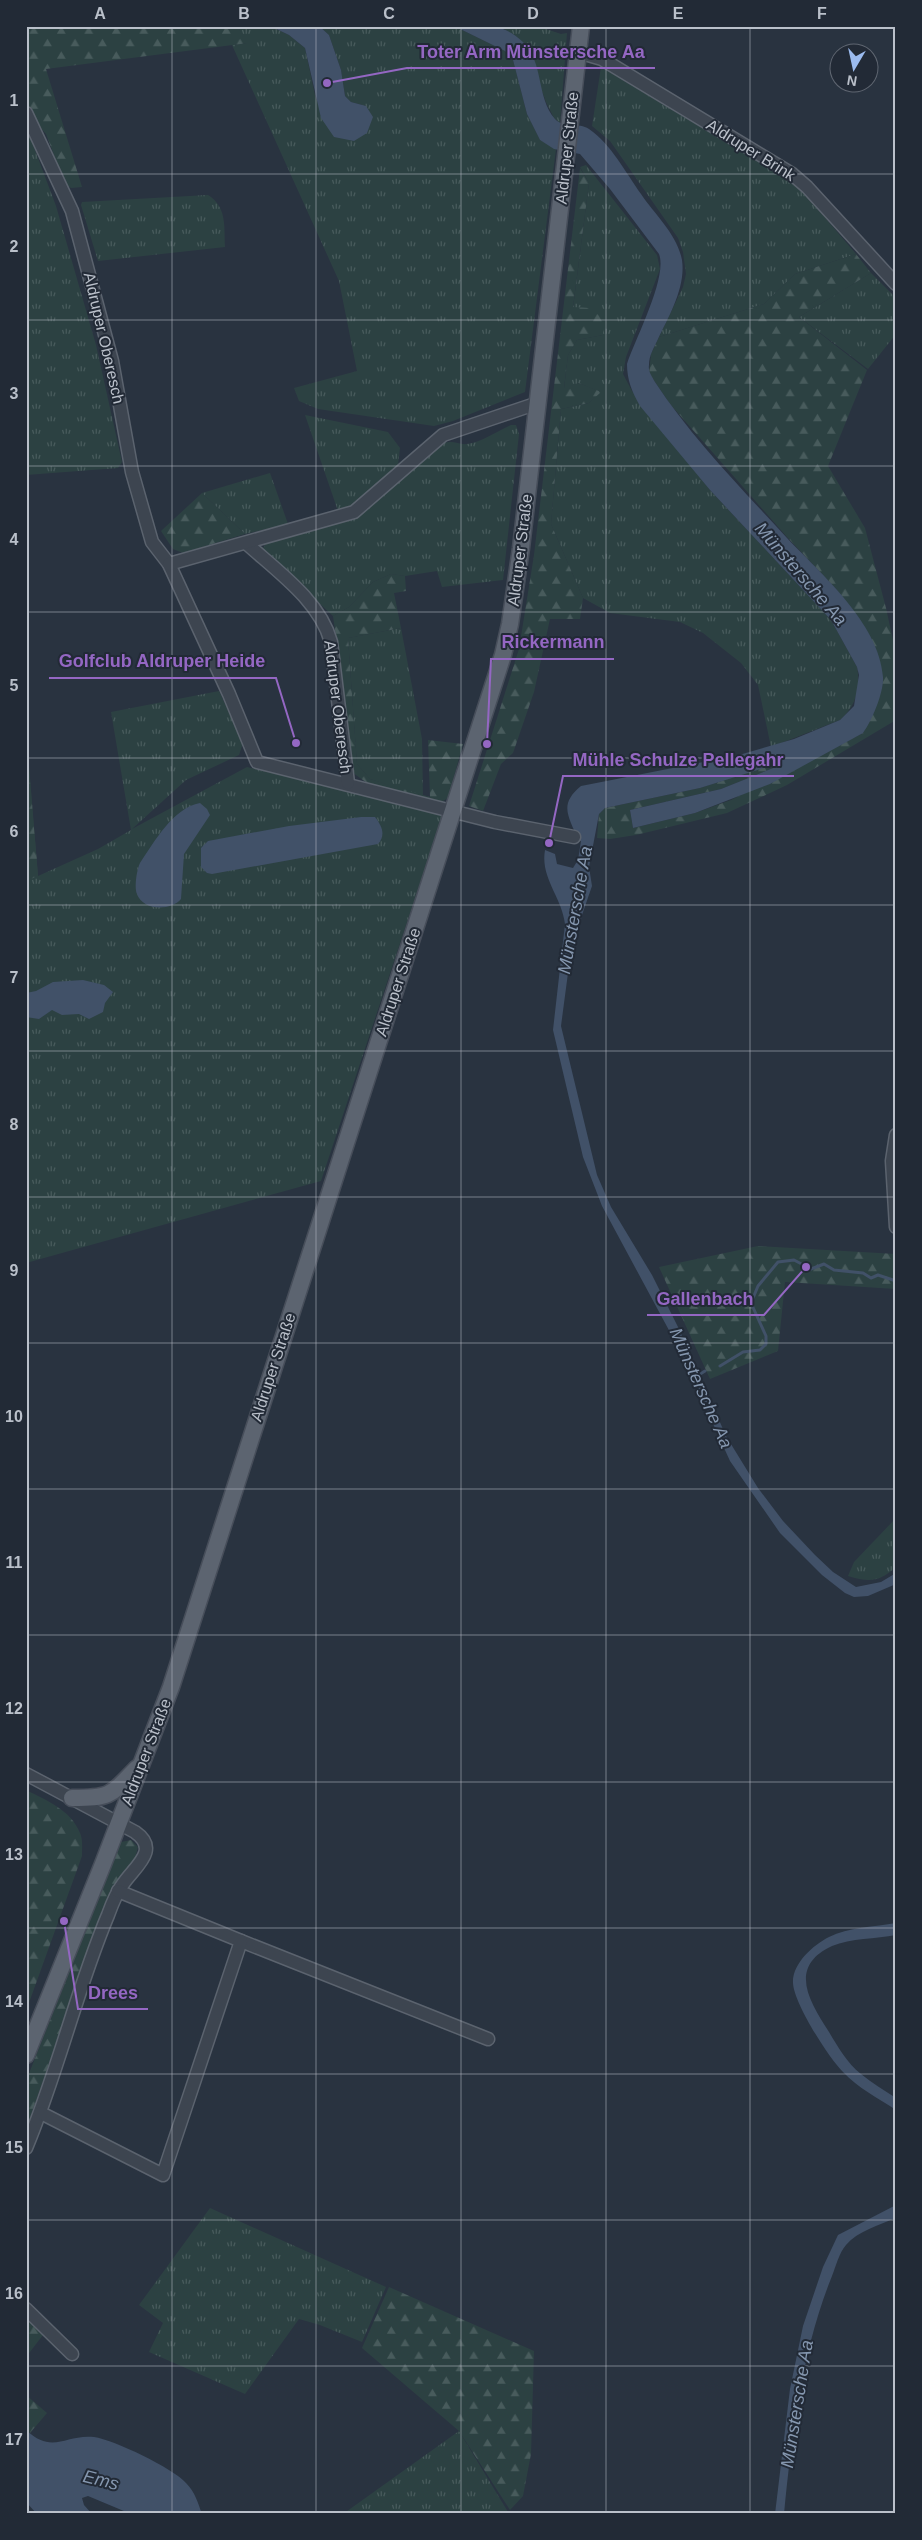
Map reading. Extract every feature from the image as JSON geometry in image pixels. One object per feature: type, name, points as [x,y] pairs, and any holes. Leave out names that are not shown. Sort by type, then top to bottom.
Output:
[{"type":"main road","name":"Aldruper Straße","points":[[119,1824],[171,1687],[503,655],[510,624],[538,403],[580,26]]},
{"type":"main road","points":[[72,1798],[102,1798],[112,1794],[142,1762]]},
{"type":"main road","points":[[26,2055],[119,1824]]},
{"type":"street","name":"Aldruper Brink","points":[[578,52],[602,59],[792,174],[808,187],[896,284]]},
{"type":"street","name":"Aldruper Oberesch","points":[[26,114],[72,212],[112,361],[135,481],[152,542],[169,564],[229,694],[257,762],[348,783],[453,812],[574,836]]},
{"type":"street","points":[[169,564],[354,512],[443,435],[538,403]]},
{"type":"street","name":"Aldruper Oberesch","points":[[246,543],[297,590],[328,629],[348,783]]},
{"type":"street","points":[[896,1136],[892,1160],[896,1226]]},
{"type":"street","points":[[26,1774],[119,1824]]},
{"type":"street","name":"Aldruper Straße","points":[[26,2148],[41,2113],[99,1936],[118,1891],[142,1863],[146,1848],[143,1838],[119,1824]]},
{"type":"street","points":[[118,1891],[488,2039]]},
{"type":"street","points":[[41,2113],[163,2175],[241,1941]]},
{"type":"street","points":[[26,2309],[72,2354]]},
{"type":"green space","points":[[26,26],[237,26],[248,43],[46,69],[82,187],[71,188],[65,184],[46,134],[26,111]]},
{"type":"green space","points":[[237,26],[270,26],[289,35],[305,48],[316,100],[366,106],[351,102],[345,96],[341,70],[329,35],[319,26],[454,26],[505,51],[513,60],[527,114],[540,140],[556,149],[525,392],[453,421],[434,426],[318,409],[299,401],[294,388],[357,371],[339,281],[232,45],[247,43]]},
{"type":"green space","points":[[500,26],[537,26],[561,34],[567,33],[560,123],[554,118],[546,102],[524,43]]},
{"type":"green space","points":[[601,67],[798,186],[856,254],[795,274],[764,304],[659,337],[683,287],[686,274],[683,252],[678,238],[610,141],[592,126]]},
{"type":"green space","points":[[26,126],[56,206],[96,345],[122,462],[118,468],[26,475]]},
{"type":"green space","points":[[586,165],[657,255],[660,269],[626,357],[623,374],[632,391],[710,490],[831,620],[857,667],[858,689],[856,696],[850,709],[840,720],[771,747],[758,685],[741,663],[703,633],[680,622],[610,613],[583,598],[551,524],[561,409],[589,403],[600,392],[579,383],[564,389],[568,355],[577,340],[603,335],[573,308],[589,183],[580,167]]},
{"type":"green space","points":[[580,168],[589,183],[573,307],[589,308],[604,319],[603,335],[577,340],[568,355],[564,388],[579,383],[601,392],[589,403],[561,409],[551,524],[583,598],[580,619],[550,619],[534,692],[513,753],[501,764],[483,811],[469,806],[519,649],[534,555]]},
{"type":"green space","points":[[208,195],[219,205],[221,211],[224,224],[225,247],[98,261],[81,205],[82,202]]},
{"type":"green space","points":[[856,254],[871,273],[799,317],[867,370],[828,466],[865,528],[896,654],[896,720],[787,785],[727,813],[636,835],[610,839],[597,838],[599,814],[605,808],[700,788],[777,763],[778,766],[721,789],[630,810],[633,828],[695,813],[731,800],[863,733],[883,678],[867,633],[837,590],[787,537],[670,404],[649,373],[651,354],[659,337],[764,304],[795,274]]},
{"type":"green space","points":[[871,273],[896,298],[896,334],[868,369],[799,317]]},
{"type":"green space","points":[[305,415],[388,432],[400,448],[398,465],[351,507],[338,511]]},
{"type":"green space","points":[[511,425],[516,425],[519,434],[503,580],[442,587],[437,571],[405,576],[391,574],[373,582],[349,607],[333,616],[266,554],[263,548],[267,542],[352,519],[362,514],[444,443],[473,443]]},
{"type":"green space","points":[[270,473],[288,524],[245,534],[202,493]]},
{"type":"green space","points":[[202,493],[245,534],[183,553],[173,549],[161,531]]},
{"type":"green space","points":[[391,574],[405,576],[406,591],[394,593],[401,628],[348,638],[357,764],[370,779],[430,797],[428,740],[463,744],[448,798],[438,804],[374,788],[349,770],[333,616],[349,607],[373,582]]},
{"type":"green space","points":[[401,628],[422,739],[423,796],[370,779],[357,764],[348,638]]},
{"type":"green space","points":[[219,691],[243,743],[239,755],[186,780],[132,829],[247,767],[443,814],[321,1181],[26,1263],[26,729],[38,876],[98,849],[131,830],[111,712]]},
{"type":"green space","points":[[26,770],[29,770],[38,876],[26,881]]},
{"type":"green space","points":[[758,1246],[896,1254],[896,1289],[785,1282],[778,1351],[710,1379],[659,1267]]},
{"type":"green space","points":[[896,1518],[896,1567],[884,1576],[873,1580],[848,1576],[854,1562]]},
{"type":"green space","points":[[26,1790],[57,1807],[71,1818],[82,1838],[82,1856],[26,2011]]},
{"type":"green space","points":[[131,1840],[138,1847],[135,1858],[119,1878],[105,1905],[26,2129],[26,2081],[121,1842]]},
{"type":"green space","points":[[210,2208],[386,2287],[362,2342],[320,2325],[299,2319],[245,2394],[149,2352],[163,2323],[139,2305]]},
{"type":"green space","points":[[389,2287],[534,2351],[531,2454],[523,2496],[510,2510],[459,2431],[362,2348]]},
{"type":"green space","points":[[26,2319],[43,2335],[26,2357]]},
{"type":"green space","points":[[26,2395],[47,2413],[30,2433],[26,2430]]},
{"type":"green space","points":[[459,2431],[508,2512],[506,2514],[343,2514]]},
{"type":"water","points":[[270,26],[319,26],[329,35],[341,70],[345,96],[351,102],[366,106],[373,117],[367,133],[354,141],[334,137],[321,118],[305,48],[289,35]]},
{"type":"water","name":"Münstersche Aa","points":[[454,26],[491,26],[515,35],[523,42],[530,50],[534,59],[545,100],[555,119],[558,122],[585,127],[597,135],[618,159],[671,233],[682,260],[683,270],[676,301],[649,361],[650,374],[684,423],[846,601],[860,619],[879,657],[883,677],[882,690],[874,714],[863,733],[770,784],[695,813],[633,828],[630,810],[721,789],[778,766],[777,764],[700,788],[605,808],[599,814],[589,867],[592,886],[582,915],[568,973],[561,1026],[597,1175],[611,1207],[652,1275],[679,1329],[726,1436],[758,1488],[783,1521],[833,1572],[856,1587],[881,1582],[896,1573],[896,1584],[868,1596],[854,1597],[845,1593],[822,1575],[780,1533],[730,1461],[678,1347],[602,1206],[583,1157],[553,1030],[565,924],[560,905],[548,879],[544,860],[545,850],[555,854],[557,864],[573,868],[578,860],[581,841],[578,840],[571,824],[568,805],[574,793],[581,786],[739,755],[794,739],[840,720],[854,706],[859,675],[857,667],[831,620],[710,490],[640,406],[635,396],[629,381],[627,364],[655,292],[661,264],[659,254],[610,189],[580,154],[554,149],[540,140],[527,114],[513,60],[505,51]]},
{"type":"water","points":[[200,803],[207,809],[210,815],[184,854],[181,899],[171,906],[164,907],[145,904],[140,900],[136,891],[136,878],[140,863],[173,818],[190,806]]},
{"type":"water","points":[[375,817],[377,820],[382,834],[378,844],[212,874],[207,873],[201,867],[201,848],[208,841],[289,826]]},
{"type":"water","points":[[83,980],[104,985],[113,992],[105,1003],[103,1012],[89,1019],[79,1014],[62,1015],[52,1010],[39,1019],[26,1017],[26,993],[36,991],[53,982]]},
{"type":"water","points":[[896,1923],[896,1935],[839,1943],[818,1954],[810,1964],[806,1975],[806,1986],[815,2009],[839,2049],[856,2070],[896,2098],[896,2110],[868,2093],[837,2065],[821,2043],[799,2004],[793,1983],[796,1969],[800,1962],[810,1950],[823,1940],[845,1931]]},
{"type":"water","name":"Münstersche Aa","points":[[896,2205],[896,2218],[856,2236],[841,2252],[822,2304],[806,2363],[795,2423],[784,2514],[775,2514],[790,2389],[803,2326],[823,2267],[838,2235]]},
{"type":"water","name":"Ems","points":[[26,2430],[35,2437],[52,2442],[84,2437],[103,2439],[143,2456],[169,2470],[186,2483],[194,2494],[202,2514],[131,2514],[88,2496],[82,2498],[84,2505],[92,2514],[37,2514],[26,2502]]},
{"type":"waterway","points":[[720,1366],[743,1352],[760,1350],[766,1344],[766,1336],[751,1303],[758,1286],[778,1262],[794,1260],[811,1269],[824,1264],[834,1270],[863,1273],[871,1278],[878,1275],[896,1281]]},
{"type":"waterway","name":"Münstersche Aa","points":[[697,1376],[705,1371]]},
{"type":"place","name":"Toter Arm Münstersche Aa","points":[[327,83]]},
{"type":"place","name":"Golfclub Aldruper Heide","points":[[296,743]]},
{"type":"place","name":"Rickermann","points":[[487,744]]},
{"type":"place","name":"Mühle Schulze Pellegahr","points":[[549,843]]},
{"type":"place","name":"Gallenbach","points":[[806,1267]]},
{"type":"place","name":"Drees","points":[[64,1921]]}]
